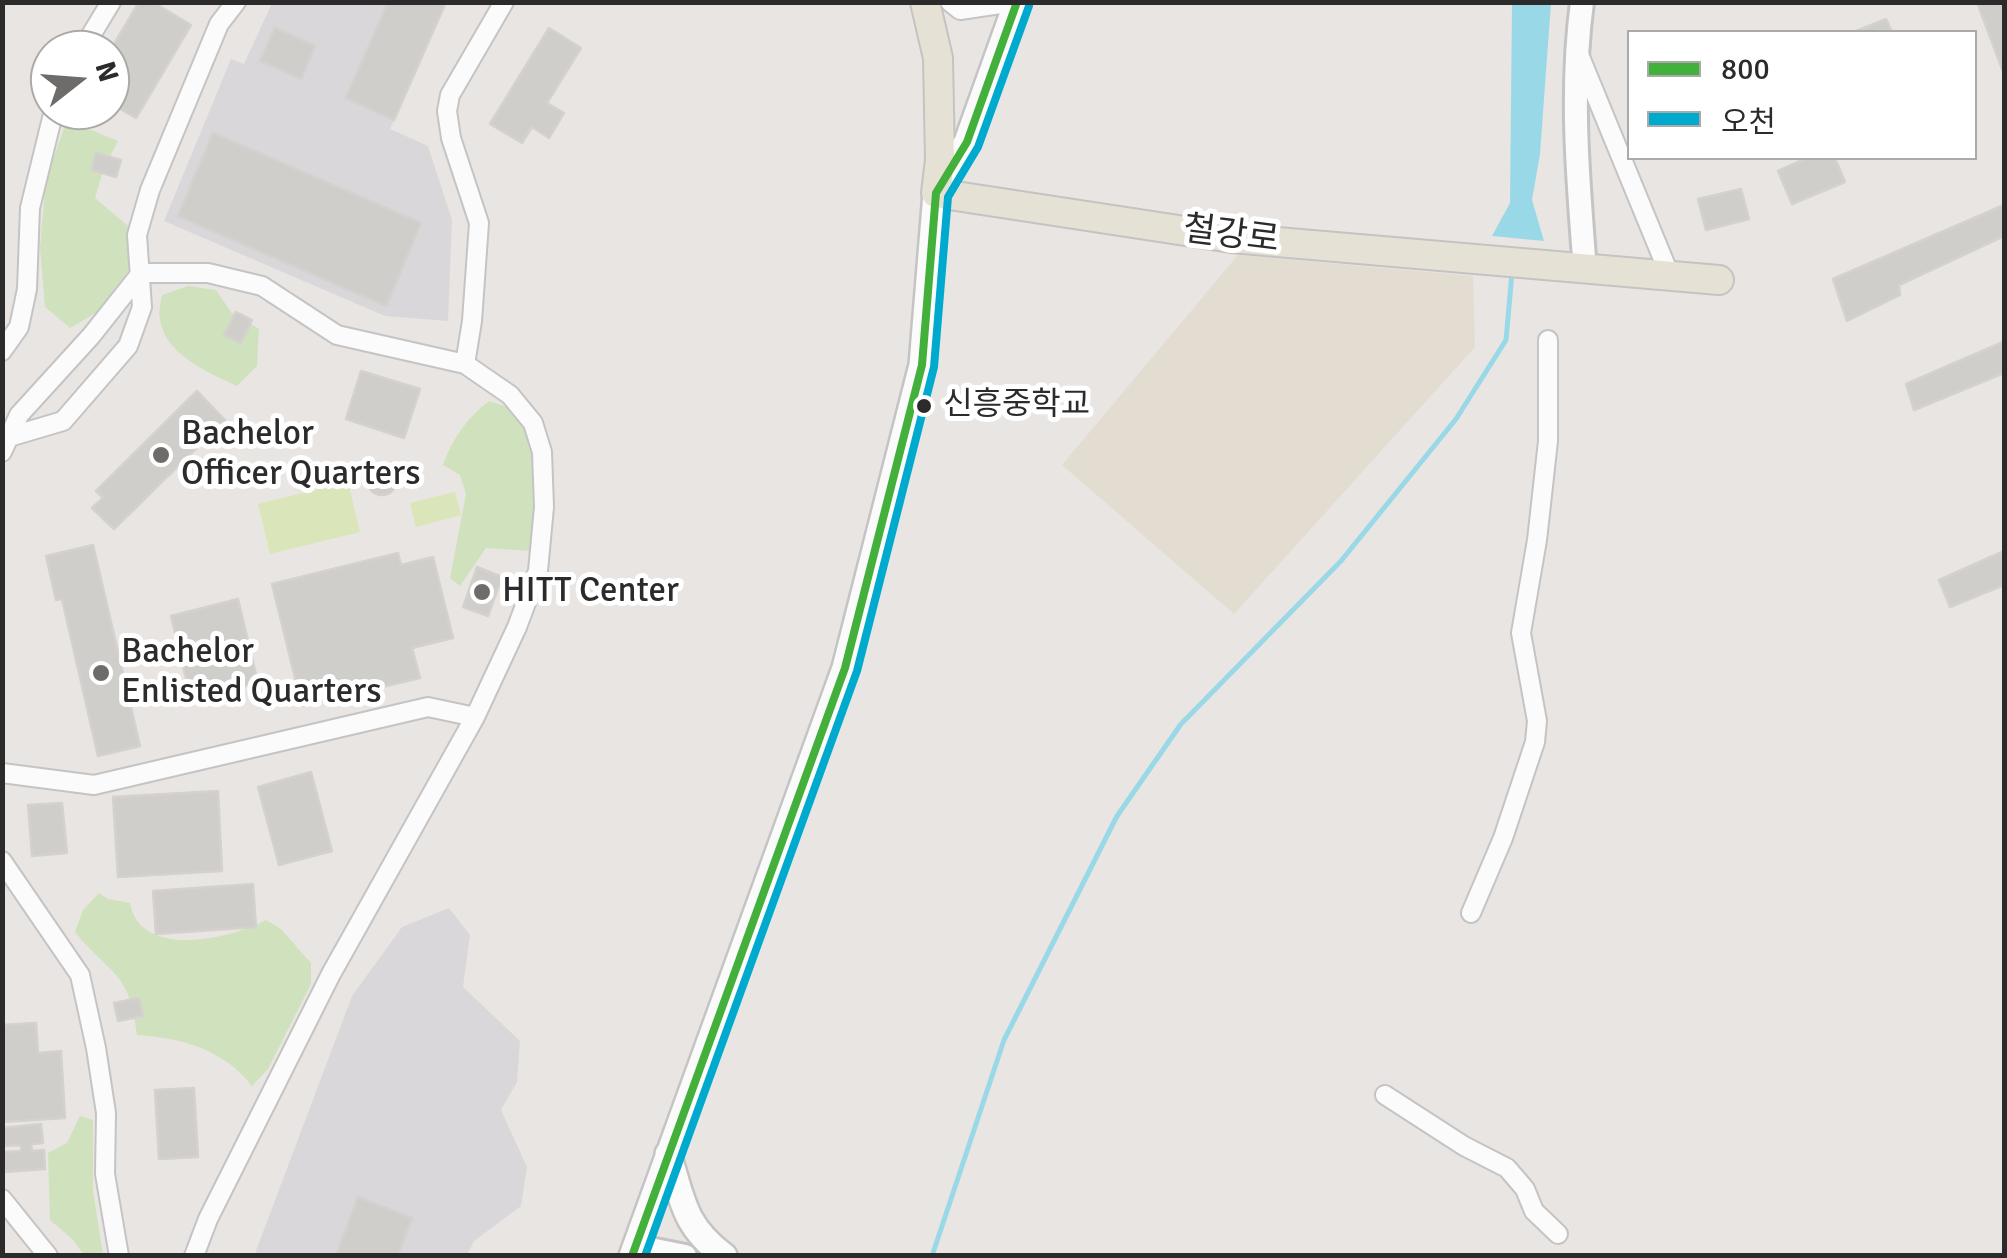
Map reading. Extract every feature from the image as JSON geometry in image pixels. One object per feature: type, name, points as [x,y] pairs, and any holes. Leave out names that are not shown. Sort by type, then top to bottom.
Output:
[{"type":"main road","points":[[634,1250],[845,668],[922,365],[940,160],[938,58],[925,2]]},
{"type":"main road","points":[[936,193],[967,142],[1015,2]]},
{"type":"main road","name":"철강로","points":[[936,193],[1231,238],[1719,280]]},
{"type":"main road","points":[[668,1154],[692,1227],[724,1256]]},
{"type":"street","points":[[94,30],[111,2]]},
{"type":"street","points":[[6,445],[63,421],[128,346],[142,307],[137,236],[150,190],[219,24],[236,2]]},
{"type":"street","points":[[465,364],[479,223],[451,138],[447,111],[450,95],[504,2]]},
{"type":"street","points":[[950,2],[960,10],[1015,2]]},
{"type":"street","points":[[1574,2],[1576,141],[1585,270]]},
{"type":"street","points":[[1582,2],[1576,48],[1670,276]]},
{"type":"street","points":[[2,351],[20,326],[27,289],[30,208],[49,130]]},
{"type":"street","points":[[141,273],[208,273],[262,286],[337,335],[465,364],[510,395],[533,424],[542,452],[544,489],[538,570],[476,717],[331,974],[208,1219],[194,1256]]},
{"type":"street","points":[[6,445],[20,415],[141,273]]},
{"type":"street","points":[[1471,912],[1504,838],[1536,742],[1537,722],[1520,634],[1537,540],[1548,441],[1548,340]]},
{"type":"street","points":[[2,773],[94,785],[428,707],[476,717]]},
{"type":"street","points":[[2,861],[80,975],[106,1112],[106,1174],[119,1256]]},
{"type":"street","points":[[1385,1095],[1464,1146],[1508,1168],[1525,1189],[1534,1211],[1558,1234]]},
{"type":"street","points":[[2,1199],[48,1256]]},
{"type":"street","points":[[634,1250],[685,1256]]},
{"type":"shaded area","points":[[272,3],[446,3],[390,129],[428,146],[452,220],[448,321],[385,316],[164,221],[231,59],[244,64]]},
{"type":"shaded area","name":"신흥중학교","points":[[1238,255],[1473,276],[1475,347],[1234,614],[1062,465]]},
{"type":"shaded area","points":[[449,908],[470,935],[463,987],[520,1041],[517,1082],[501,1110],[527,1167],[521,1206],[474,1241],[467,1255],[254,1256],[352,996],[402,927]]},
{"type":"green space","points":[[63,130],[91,130],[118,141],[95,198],[128,226],[128,271],[97,312],[70,328],[45,307],[40,248],[46,178]]},
{"type":"green space","points":[[188,286],[216,290],[231,312],[259,329],[257,366],[237,386],[190,361],[163,331],[159,313],[162,295]]},
{"type":"green space","points":[[489,401],[511,408],[533,438],[537,540],[531,551],[486,548],[460,586],[450,578],[466,494],[460,475],[443,465],[461,430]]},
{"type":"green space","points":[[348,482],[360,532],[270,554],[258,504]]},
{"type":"green space","points":[[455,492],[461,515],[416,527],[410,503]]},
{"type":"green space","points":[[99,893],[130,903],[137,921],[168,938],[210,938],[266,920],[281,929],[311,963],[311,984],[268,1069],[252,1086],[215,1054],[170,1039],[137,1035],[124,986],[75,932],[83,910]]},
{"type":"green space","points":[[80,1116],[93,1120],[93,1191],[103,1255],[84,1255],[50,1220],[48,1153],[67,1143]]},
{"type":"water","points":[[1512,3],[1551,3],[1540,154],[1532,200],[1544,241],[1492,236],[1510,203]]},
{"type":"building","points":[[139,2],[153,2],[191,25],[136,118],[130,115],[130,30],[122,30]]},
{"type":"building","points":[[388,2],[446,2],[394,120],[346,98]]},
{"type":"building","points":[[1977,2],[2004,2],[2004,74]]},
{"type":"building","points":[[1886,19],[1891,30],[1859,30]]},
{"type":"building","points":[[275,28],[315,46],[301,79],[260,61]]},
{"type":"building","points":[[549,28],[581,48],[547,103],[564,113],[549,138],[532,127],[522,143],[490,124]]},
{"type":"building","points":[[213,133],[421,223],[386,306],[178,216]]},
{"type":"building","points":[[96,153],[121,160],[116,177],[92,170]]},
{"type":"building","points":[[1803,160],[1836,160],[1845,182],[1792,204],[1778,171]]},
{"type":"building","points":[[1741,189],[1749,219],[1706,230],[1698,199]]},
{"type":"building","points":[[2004,205],[2004,236],[1899,285],[1900,295],[1847,321],[1833,279]]},
{"type":"building","points":[[236,312],[252,320],[241,343],[224,335]]},
{"type":"building","points":[[2004,334],[2004,373],[1914,410],[1906,384],[2003,342]]},
{"type":"building","points":[[361,371],[420,389],[404,438],[346,419]]},
{"type":"building","name":"Bachelor Officer Quarters","points":[[197,391],[225,420],[114,529],[92,508],[103,498],[96,491]]},
{"type":"building","points":[[382,465],[393,469],[397,480],[393,491],[382,495],[371,491],[367,480],[371,469]]},
{"type":"building","name":"Bachelor Enlisted Quarters","points":[[93,545],[140,746],[98,756],[62,599],[56,600],[46,556]]},
{"type":"building","points":[[2004,551],[2004,585],[1950,607],[1939,580]]},
{"type":"building","points":[[398,553],[401,565],[433,557],[453,638],[412,648],[420,678],[302,706],[272,584]]},
{"type":"building","name":"HITT Center","points":[[477,567],[502,577],[488,616],[463,607]]},
{"type":"building","points":[[238,599],[258,683],[191,699],[171,616]]},
{"type":"building","points":[[311,772],[332,851],[279,865],[258,787]]},
{"type":"building","points":[[218,791],[222,871],[118,877],[113,797]]},
{"type":"building","points":[[62,803],[67,853],[32,856],[28,805]]},
{"type":"building","points":[[253,884],[256,927],[156,934],[153,891]]},
{"type":"building","points":[[139,998],[143,1016],[118,1021],[114,1003]]},
{"type":"building","points":[[36,1023],[38,1053],[61,1051],[65,1118],[2,1122],[2,1025]]},
{"type":"building","points":[[194,1088],[198,1157],[159,1159],[155,1090]]},
{"type":"building","points":[[41,1124],[43,1143],[31,1144],[32,1151],[44,1150],[45,1169],[5,1172],[3,1152],[21,1151],[21,1145],[3,1146],[2,1128]]},
{"type":"building","points":[[358,1197],[412,1218],[398,1256],[336,1256]]},
{"type":"waterway","points":[[932,1256],[1004,1040],[1117,816],[1181,724],[1341,561],[1456,419],[1506,340],[1512,273]]},
{"type":"transit line","name":"800","points":[[632,1256],[845,668],[922,365],[936,193],[967,142],[1017,2]]},
{"type":"transit line","name":"오천","points":[[645,1256],[857,671],[934,367],[948,197],[978,147],[1029,6]]},
{"type":"place","name":"신흥중학교","points":[[924,406]]},
{"type":"place","name":"Bachelor Officer Quarters","points":[[161,455]]},
{"type":"place","name":"HITT Center","points":[[482,592]]},
{"type":"place","name":"Bachelor Enlisted Quarters","points":[[101,673]]}]
